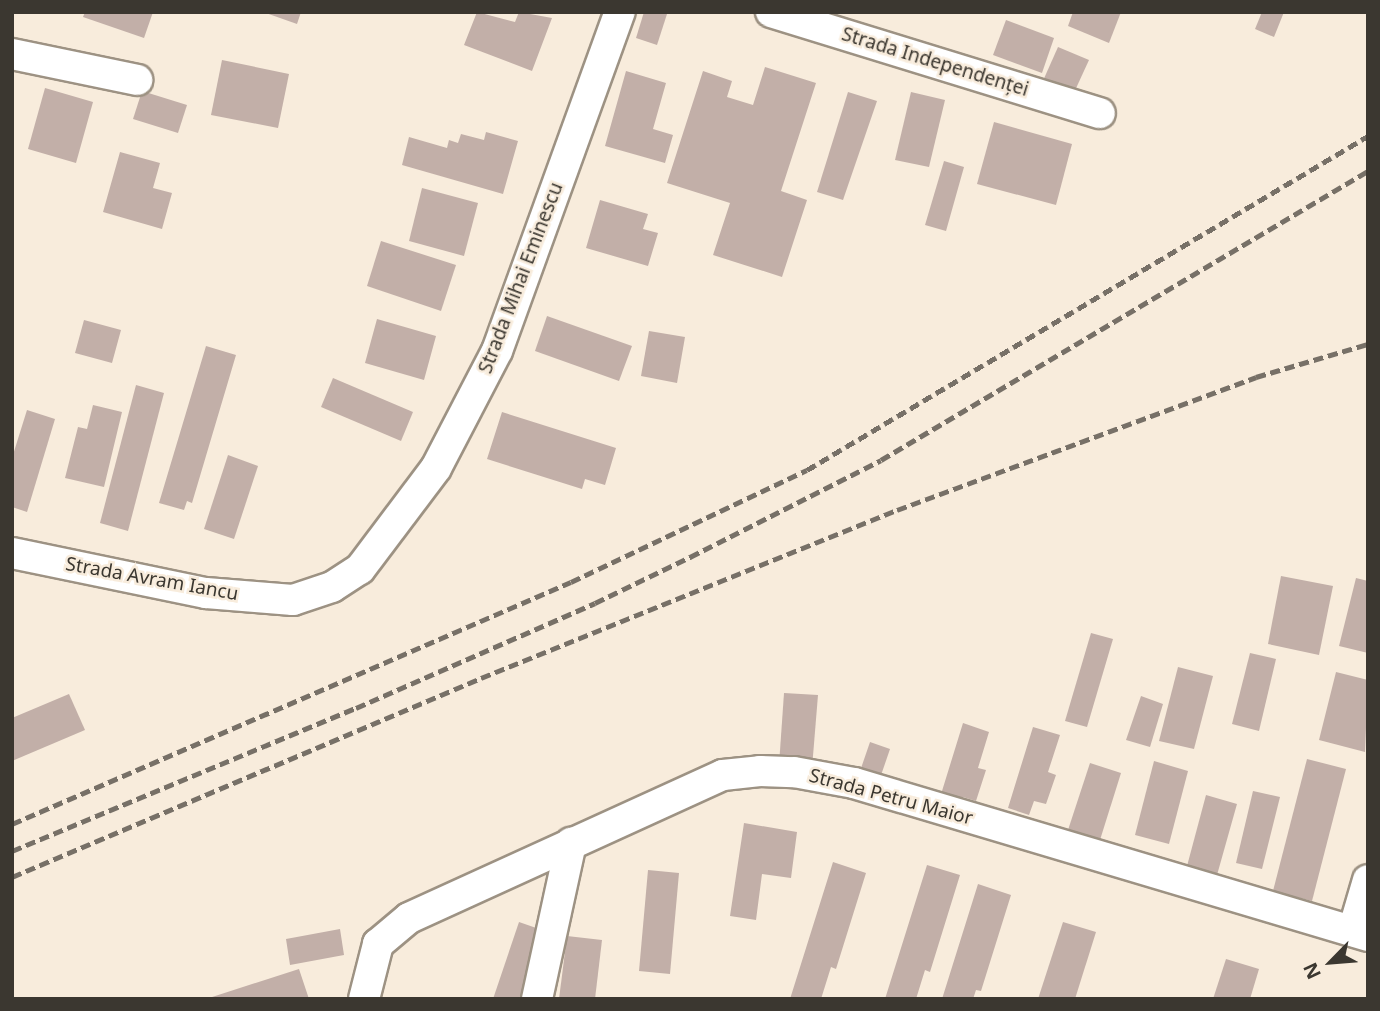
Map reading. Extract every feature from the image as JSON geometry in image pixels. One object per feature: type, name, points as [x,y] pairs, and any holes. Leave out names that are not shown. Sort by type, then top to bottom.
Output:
[{"type":"street","name":"Strada Mihai Eminescu","points":[[332,587],[359,569],[436,468],[497,351],[620,12]]},
{"type":"street","name":"Strada Independenței","points":[[771,12],[1100,113]]},
{"type":"street","points":[[12,54],[137,80]]},
{"type":"street","name":"Strada Avram Iancu","points":[[12,554],[206,593],[293,600],[332,587]]},
{"type":"street","name":"Strada Petru Maior","points":[[364,999],[377,944],[409,918],[723,775],[794,772],[854,783],[1361,934]]},
{"type":"street","points":[[537,999],[571,843]]},
{"type":"street","points":[[1361,934],[1368,880]]},
{"type":"building","points":[[85,12],[153,12],[144,38],[83,17]]},
{"type":"building","points":[[263,12],[301,12],[297,24]]},
{"type":"building","points":[[477,12],[515,22],[519,12],[552,18],[532,71],[464,45]]},
{"type":"building","points":[[644,12],[667,14],[657,45],[636,38]]},
{"type":"building","points":[[1073,12],[1121,12],[1109,43],[1068,26]]},
{"type":"building","points":[[1262,12],[1284,12],[1274,37],[1255,29]]},
{"type":"building","points":[[1006,20],[1054,38],[1042,73],[993,55]]},
{"type":"building","points":[[1058,47],[1089,60],[1072,97],[1042,83]]},
{"type":"building","points":[[222,60],[289,74],[278,128],[211,115]]},
{"type":"building","points":[[765,67],[816,83],[781,191],[807,200],[782,277],[713,255],[730,203],[667,183],[703,71],[732,81],[727,97],[753,105]]},
{"type":"building","points":[[626,71],[666,83],[653,129],[673,135],[665,163],[605,146]]},
{"type":"building","points":[[45,88],[93,102],[76,163],[28,149]]},
{"type":"building","points":[[142,91],[187,105],[178,133],[133,119]]},
{"type":"building","points":[[848,92],[877,101],[843,200],[817,192]]},
{"type":"building","points":[[911,92],[945,100],[929,167],[895,160]]},
{"type":"building","points":[[994,122],[1072,144],[1056,205],[977,184]]},
{"type":"building","points":[[486,132],[518,141],[503,194],[402,165],[409,137],[447,148],[449,140],[458,143],[461,134],[484,140]]},
{"type":"building","points":[[120,152],[160,163],[153,188],[172,193],[162,229],[103,212]]},
{"type":"building","points":[[944,161],[964,167],[946,231],[925,225]]},
{"type":"building","points":[[422,188],[478,203],[464,256],[409,241]]},
{"type":"building","points":[[600,200],[648,214],[643,229],[658,233],[648,266],[586,248]]},
{"type":"building","points":[[381,241],[456,265],[441,311],[367,286]]},
{"type":"building","points":[[547,316],[632,346],[619,381],[535,351]]},
{"type":"building","points":[[377,319],[436,336],[424,380],[365,363]]},
{"type":"building","points":[[84,320],[121,330],[112,363],[75,353]]},
{"type":"building","points":[[649,331],[685,337],[677,383],[641,376]]},
{"type":"building","points":[[206,346],[236,355],[192,503],[187,501],[184,510],[159,503]]},
{"type":"building","points":[[333,378],[413,412],[401,441],[321,407]]},
{"type":"building","points":[[136,385],[164,393],[128,531],[100,523]]},
{"type":"building","points":[[93,405],[122,412],[104,487],[65,478],[78,427],[87,429]]},
{"type":"building","points":[[27,410],[55,419],[27,512],[12,507],[12,458]]},
{"type":"building","points":[[502,412],[616,448],[605,485],[585,479],[582,489],[487,459]]},
{"type":"building","points":[[228,455],[258,466],[234,539],[204,529]]},
{"type":"building","points":[[1281,576],[1333,586],[1319,655],[1268,644]]},
{"type":"building","points":[[1356,578],[1368,581],[1368,653],[1339,646]]},
{"type":"building","points":[[1091,633],[1113,639],[1087,727],[1065,721]]},
{"type":"building","points":[[1250,653],[1276,659],[1259,731],[1232,724]]},
{"type":"building","points":[[1178,667],[1213,676],[1194,749],[1159,741]]},
{"type":"building","points":[[1336,672],[1368,680],[1365,752],[1319,740]]},
{"type":"building","points":[[784,693],[818,695],[812,768],[779,765]]},
{"type":"building","points":[[69,694],[85,730],[12,761],[12,718]]},
{"type":"building","points":[[1141,696],[1163,704],[1150,747],[1126,740]]},
{"type":"building","points":[[963,723],[989,732],[978,768],[986,770],[976,801],[963,797],[959,811],[938,804]]},
{"type":"building","points":[[1033,727],[1060,735],[1048,772],[1056,775],[1046,804],[1034,801],[1029,815],[1008,808]]},
{"type":"building","points":[[870,742],[890,749],[878,784],[858,777]]},
{"type":"building","points":[[1307,759],[1346,769],[1312,901],[1273,891]]},
{"type":"building","points":[[1154,761],[1188,771],[1169,844],[1135,835]]},
{"type":"building","points":[[1090,763],[1121,773],[1100,840],[1068,830]]},
{"type":"building","points":[[1253,791],[1280,797],[1262,869],[1236,863]]},
{"type":"building","points":[[1206,795],[1237,804],[1217,875],[1187,866]]},
{"type":"building","points":[[744,823],[797,832],[791,878],[762,874],[756,920],[730,916]]},
{"type":"building","points":[[833,862],[866,873],[836,969],[831,967],[821,999],[790,999]]},
{"type":"building","points":[[927,865],[960,875],[930,972],[925,970],[916,999],[885,999]]},
{"type":"building","points":[[648,870],[679,873],[670,974],[639,971]]},
{"type":"building","points":[[978,884],[1011,895],[981,991],[976,990],[973,999],[942,999]]},
{"type":"building","points":[[519,922],[542,930],[519,999],[493,999]]},
{"type":"building","points":[[1063,922],[1096,932],[1075,999],[1038,999]]},
{"type":"building","points":[[340,929],[344,955],[290,965],[286,939]]},
{"type":"building","points":[[567,936],[602,940],[595,999],[559,999]]},
{"type":"building","points":[[1226,959],[1259,969],[1250,999],[1213,999]]},
{"type":"building","points":[[299,969],[309,999],[209,999],[209,998]]},
{"type":"railway","points":[[12,824],[571,582],[807,470],[1368,136]]},
{"type":"railway","points":[[12,851],[356,708],[595,603],[690,557],[881,460],[1368,171]]},
{"type":"railway","points":[[12,877],[481,678],[897,510],[1256,377],[1368,344]]}]
